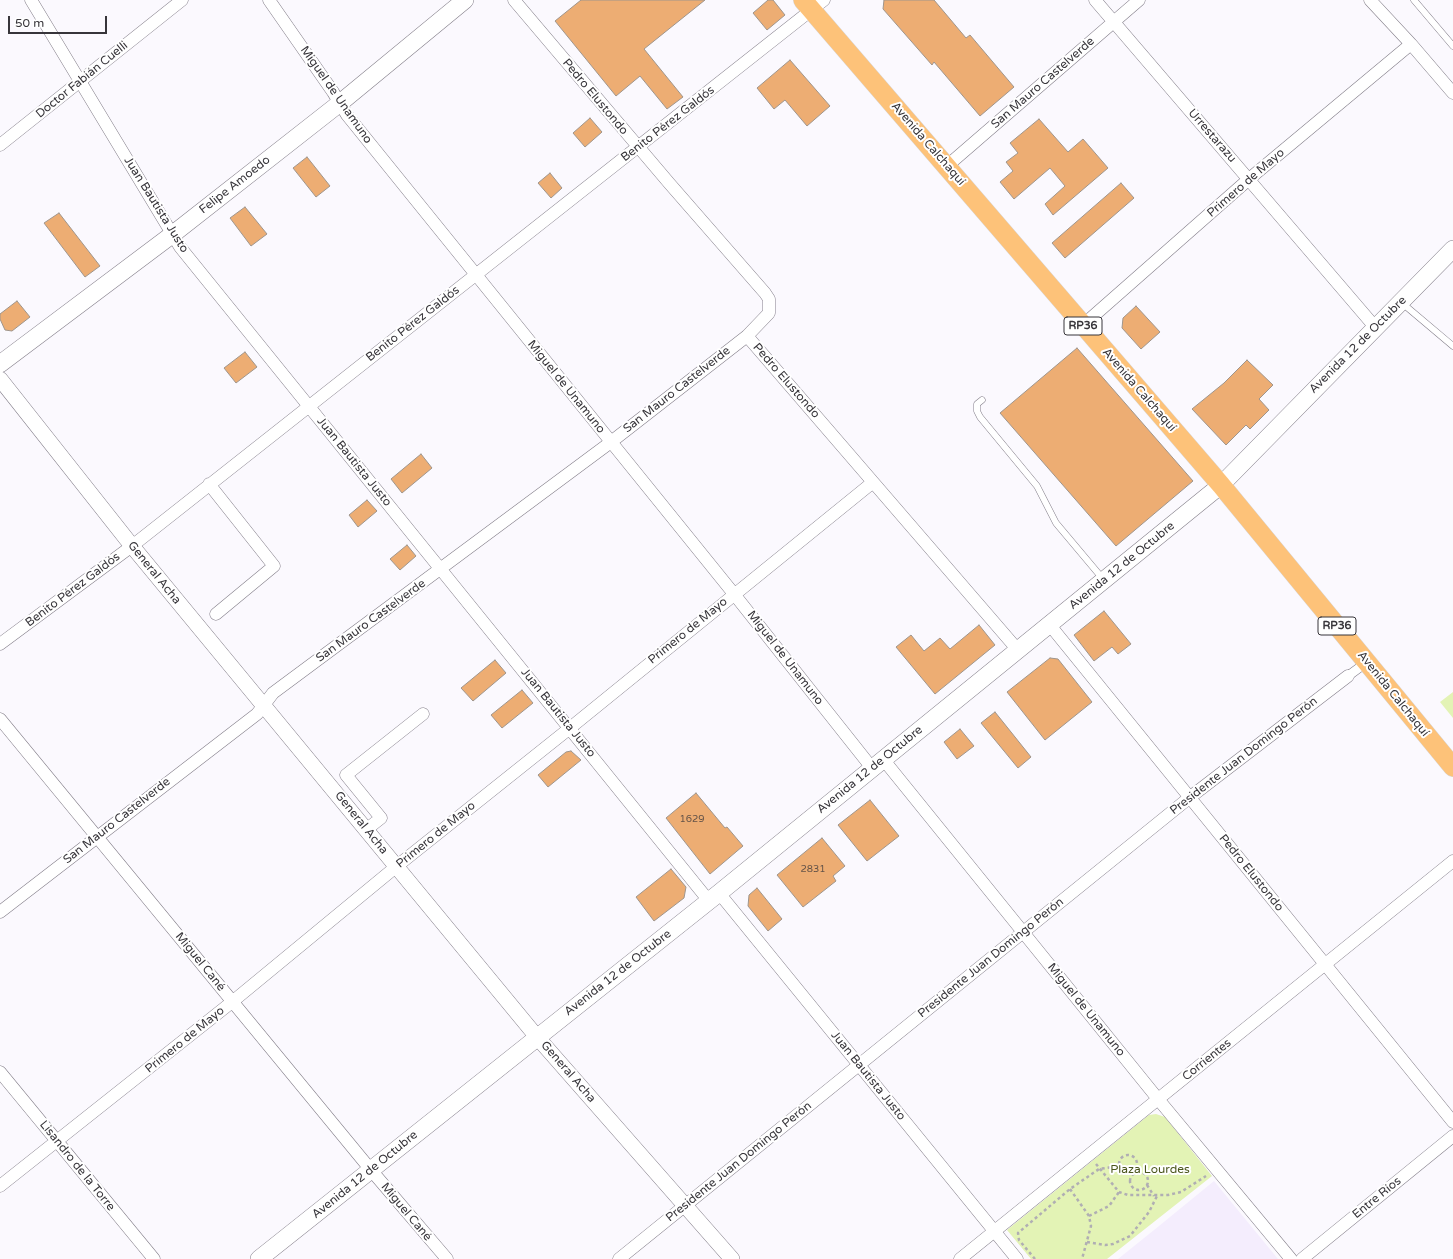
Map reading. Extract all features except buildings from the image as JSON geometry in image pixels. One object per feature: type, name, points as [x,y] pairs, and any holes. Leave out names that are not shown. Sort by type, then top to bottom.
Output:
[{"type":"main road","name":"Felipe Amoedo","points":[[0,364],[173,234],[340,103],[466,0]]},
{"type":"main road","name":"Avenida Calchaquí","points":[[813,3],[947,166],[1082,326],[1221,485],[1453,767]]},
{"type":"main road","name":"Avenida 12 de Octubre","points":[[259,1259],[714,897],[1017,649],[1221,485],[1453,249]]},
{"type":"street","name":"Juan Bautista Justo","points":[[31,0],[79,82],[188,256],[440,570],[570,728],[859,1065],[1017,1259]]},
{"type":"street","name":"Doctor Fabián Cuelli","points":[[0,145],[182,0]]},
{"type":"street","name":"Miguel de Unamuno","points":[[269,0],[347,115],[475,275],[734,594],[1023,932],[1158,1099],[1291,1259]]},
{"type":"street","name":"Pedro Elustondo","points":[[514,0],[638,148],[769,299],[769,313],[747,336],[872,483],[1017,649]]},
{"type":"street","name":"Urrestarazu","points":[[1095,0],[1375,327]]},
{"type":"street","name":"San Mauro Castelverde","points":[[947,166],[1139,0]]},
{"type":"street","points":[[1370,0],[1452,91]]},
{"type":"street","name":"Benito Pérez Galdós","points":[[0,644],[132,546],[638,148],[813,3]]},
{"type":"street","name":"Primero de Mayo","points":[[1082,326],[1249,180],[1411,44]]},
{"type":"street","name":"San Mauro Castelverde","points":[[0,912],[257,714],[273,693],[611,442],[747,336]]},
{"type":"street","name":"General Acha","points":[[0,379],[132,546],[264,704],[537,1037],[732,1259]]},
{"type":"street","name":"Primero de Mayo","points":[[0,1186],[232,1002],[397,866],[872,483]]},
{"type":"street","points":[[209,484],[274,566],[216,614]]},
{"type":"street","name":"Pedro Elustondo","points":[[1049,624],[1453,1122]]},
{"type":"street","name":"Presidente Juan Domingo Perón","points":[[619,1259],[1190,798],[1367,662]]},
{"type":"street","points":[[367,830],[381,818],[346,775],[423,714]]},
{"type":"street","name":"Miguel Cané","points":[[0,719],[371,1170],[447,1259]]},
{"type":"street","name":"Corrientes","points":[[960,1259],[1453,861]]},
{"type":"street","name":"Lisandro de la Torre","points":[[0,1072],[154,1259]]},
{"type":"street","name":"Entre Ríos","points":[[1302,1259],[1453,1136]]},
{"type":"lane","points":[[1414,0],[1453,46]]},
{"type":"lane","points":[[1400,302],[1453,346]]},
{"type":"lane","points":[[982,400],[977,404],[977,411],[980,417],[1037,486],[1056,523],[1104,580]]},
{"type":"path","points":[[1089,1155],[1119,1192],[1128,1195],[1155,1196],[1181,1192],[1194,1185],[1216,1168]]},
{"type":"path","points":[[1119,1166],[1120,1161],[1124,1156],[1132,1157],[1136,1164],[1130,1180],[1133,1188],[1142,1190],[1147,1185]]},
{"type":"path","points":[[1119,1166],[1125,1172],[1140,1173],[1145,1176],[1148,1181],[1147,1185],[1155,1196]]},
{"type":"path","points":[[1035,1259],[1019,1240],[1018,1233],[1070,1189],[1099,1169],[1119,1166]]},
{"type":"path","points":[[1061,1178],[1089,1216],[1090,1226],[1082,1259]]},
{"type":"path","points":[[1089,1216],[1109,1206],[1119,1192]]},
{"type":"path","points":[[1087,1242],[1105,1245],[1113,1244],[1130,1236],[1149,1212],[1155,1196]]},
{"type":"shaded area","points":[[1214,1181],[1278,1259],[1118,1259],[1159,1226]]},
{"type":"green space","points":[[1453,692],[1453,718],[1440,702]]},
{"type":"green space","name":"Plaza Lourdes","points":[[1156,1114],[1165,1117],[1212,1176],[1107,1259],[1031,1259],[1007,1230],[1149,1115]]}]
